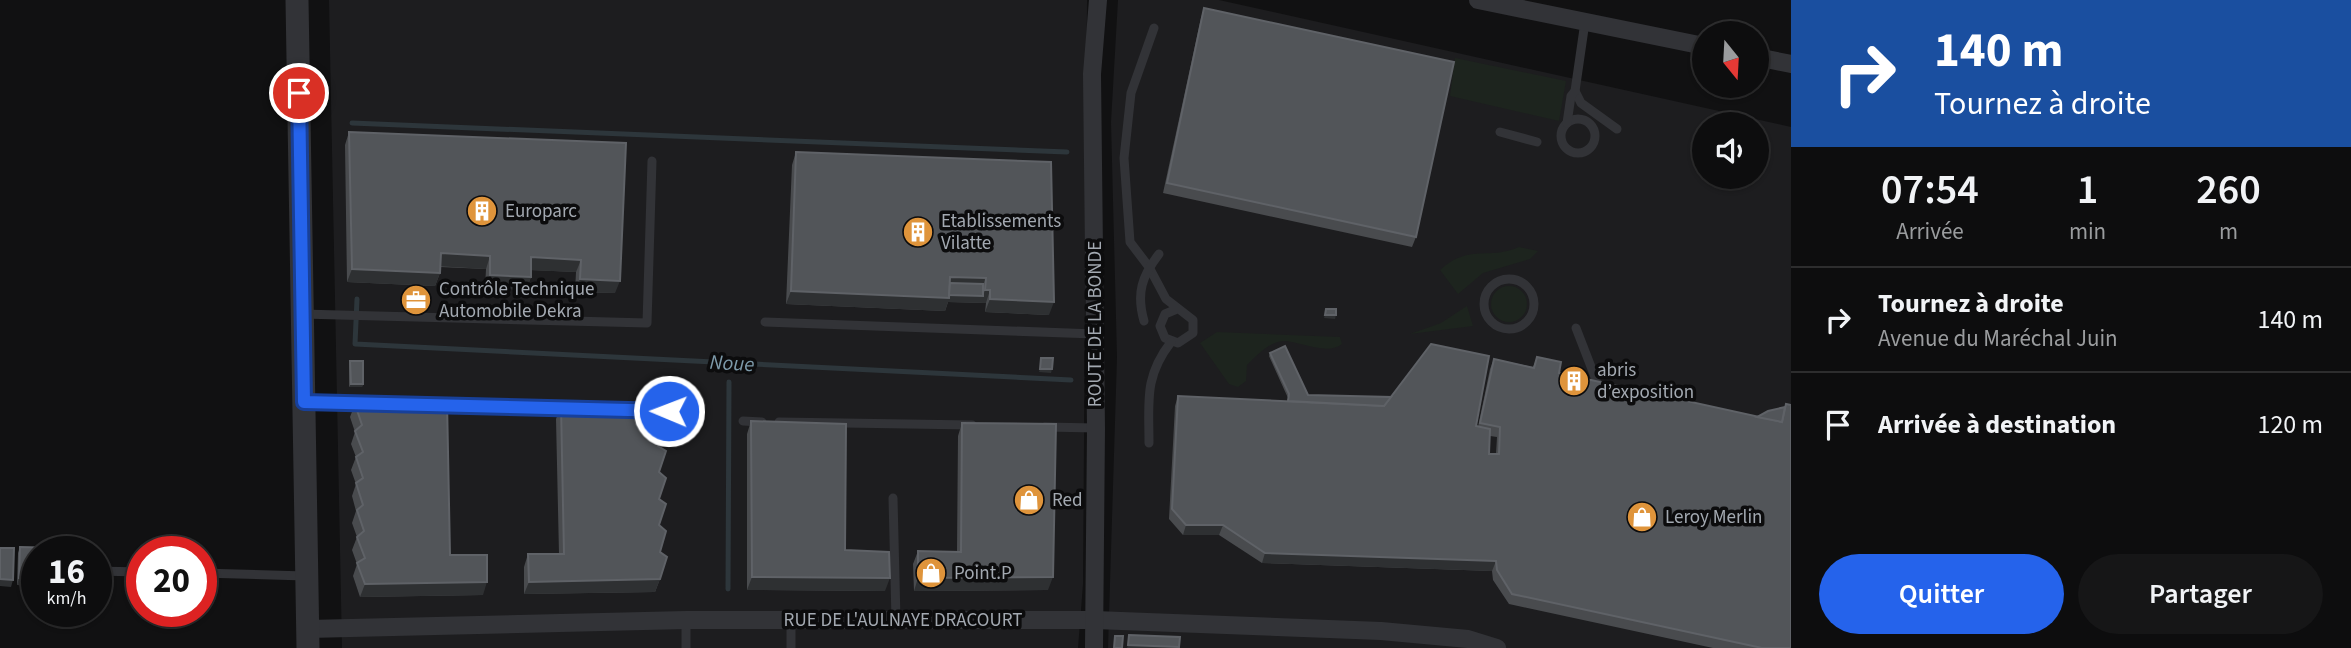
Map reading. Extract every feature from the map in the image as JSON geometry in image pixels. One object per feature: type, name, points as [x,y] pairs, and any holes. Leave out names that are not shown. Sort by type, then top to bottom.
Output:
[{"type":"street","points":[[297,0],[300,314],[308,639]]},
{"type":"street","name":"ROUTE DE LA BONDE","points":[[1094,648],[1096,428],[1092,74],[1098,0]]},
{"type":"street","points":[[1478,0],[1692,45]]},
{"type":"street","points":[[1769,59],[1791,64]]},
{"type":"street","name":"RUE DE L'AULNAYE DRACOURT","points":[[308,639],[686,620],[1095,620],[1381,631],[1468,639],[1497,648]]},
{"type":"lane","points":[[1566,123],[1571,96],[1575,91],[1585,23]]},
{"type":"lane","points":[[1149,443],[1149,379],[1156,362],[1171,342],[1189,338],[1194,326],[1189,314],[1177,309],[1166,299],[1149,267],[1130,242],[1124,158],[1131,93],[1154,29]]},
{"type":"lane","points":[[1575,91],[1581,103],[1617,129]]},
{"type":"lane","points":[[1500,132],[1537,142]]},
{"type":"lane","points":[[300,314],[647,323],[652,161]]},
{"type":"lane","points":[[1144,321],[1139,306],[1140,285],[1149,267],[1160,254]]},
{"type":"lane","points":[[1506,278],[1519,281],[1530,290],[1534,304],[1529,318],[1521,326],[1511,329],[1496,326],[1486,316],[1483,300],[1493,283],[1506,278]]},
{"type":"lane","points":[[1171,342],[1165,338],[1160,326],[1165,314],[1177,309]]},
{"type":"lane","points":[[765,322],[1095,334]]},
{"type":"lane","points":[[1576,328],[1600,390]]},
{"type":"lane","points":[[304,402],[372,403]]},
{"type":"lane","points":[[426,405],[575,408]]},
{"type":"lane","points":[[642,410],[669,411]]},
{"type":"lane","points":[[743,421],[988,426]]},
{"type":"lane","points":[[1028,426],[1096,428]]},
{"type":"lane","points":[[892,498],[897,620]]},
{"type":"lane","points":[[217,573],[308,576]]},
{"type":"lane","points":[[686,620],[686,648]]},
{"type":"lane","points":[[791,620],[791,648]]},
{"type":"shaded area","points":[[329,0],[1087,0],[1083,584],[1078,648],[342,648]]},
{"type":"shaded area","points":[[1118,0],[1219,0],[1723,112],[1692,112],[1692,189],[1769,189],[1769,122],[1791,127],[1791,648],[1108,648],[1117,357],[1111,122]]},
{"type":"shaded area","points":[[1455,58],[1566,81],[1559,121],[1450,96]]},
{"type":"shaded area","points":[[1519,247],[1538,251],[1530,259],[1483,273],[1458,294],[1440,270],[1460,257],[1497,253]]},
{"type":"shaded area","points":[[1509,286],[1522,291],[1527,304],[1522,317],[1509,322],[1496,317],[1491,304],[1496,291]]},
{"type":"shaded area","points":[[1467,306],[1473,326],[1410,334],[1441,323]]},
{"type":"shaded area","points":[[1217,332],[1340,337],[1342,344],[1329,349],[1283,341],[1273,344],[1247,365],[1246,381],[1238,387],[1229,384],[1200,343]]},
{"type":"building","points":[[1204,8],[1454,62],[1416,237],[1167,183]]},
{"type":"building","name":"Europarc","points":[[349,132],[626,143],[620,281],[580,279],[581,260],[531,257],[531,277],[490,275],[490,256],[441,253],[440,273],[352,269]]},
{"type":"building","name":"Etablissements Vilatte","points":[[796,152],[1051,162],[1054,302],[990,299],[990,290],[985,290],[986,278],[950,277],[949,298],[791,291]]},
{"type":"building","points":[[950,283],[983,284],[983,296],[949,295]]},
{"type":"building","points":[[1326,309],[1336,309],[1336,315],[1325,315]]},
{"type":"building","points":[[1431,344],[1489,356],[1476,426],[1490,429],[1489,454],[1499,454],[1500,427],[1480,423],[1494,359],[1534,368],[1537,357],[1561,362],[1559,373],[1782,422],[1786,404],[1791,405],[1791,648],[1762,648],[1512,594],[1497,570],[1496,561],[1265,553],[1223,525],[1186,525],[1172,509],[1178,396],[1384,406]]},
{"type":"building","points":[[1285,346],[1308,395],[1391,397],[1384,406],[1288,401],[1289,394],[1270,353]]},
{"type":"building","points":[[1041,358],[1053,358],[1052,369],[1040,369]]},
{"type":"building","points":[[350,361],[363,361],[363,384],[351,384]]},
{"type":"building","points":[[362,397],[447,401],[450,555],[487,555],[487,582],[365,584],[357,563],[365,558],[357,537],[364,531],[357,510],[363,505],[356,483],[363,478],[356,457],[363,452],[355,431],[362,425],[355,404]]},
{"type":"building","points":[[561,406],[656,409],[665,417],[658,446],[666,451],[659,472],[666,478],[659,499],[666,504],[659,525],[666,531],[660,552],[667,557],[660,579],[529,582],[528,554],[564,554]]},
{"type":"building","points":[[1785,407],[1782,422],[1757,417],[1768,411]]},
{"type":"building","points":[[751,421],[846,424],[845,550],[889,552],[890,578],[752,577]]},
{"type":"building","points":[[962,423],[1056,424],[1053,577],[918,578],[918,551],[961,552]]},
{"type":"building","points":[[20,547],[21,547],[21,578]]},
{"type":"building","points":[[0,548],[14,548],[13,580],[0,579]]},
{"type":"building","points":[[1129,635],[1180,637],[1179,647],[1128,645]]},
{"type":"building","points":[[1115,636],[1123,636],[1122,648],[1114,648]]},
{"type":"waterway","name":"Noue","points":[[352,123],[1067,152]]},
{"type":"waterway","name":"Noue","points":[[357,299],[355,344],[1071,380]]},
{"type":"waterway","name":"Noue","points":[[728,589],[729,382]]},
{"type":"place","name":"Europarc","points":[[482,211]]},
{"type":"place","name":"Etablissements Vilatte","points":[[918,232]]},
{"type":"place","name":"Contrôle Technique Automobile Dekra","points":[[416,300]]},
{"type":"place","name":"abris d’exposition","points":[[1574,381]]},
{"type":"place","name":"Red","points":[[1029,500]]},
{"type":"place","name":"Leroy Merlin","points":[[1642,517]]},
{"type":"place","name":"Point.P","points":[[931,573]]},
{"type":"route","points":[[299,93],[300,314],[304,402],[669,411]]}]
